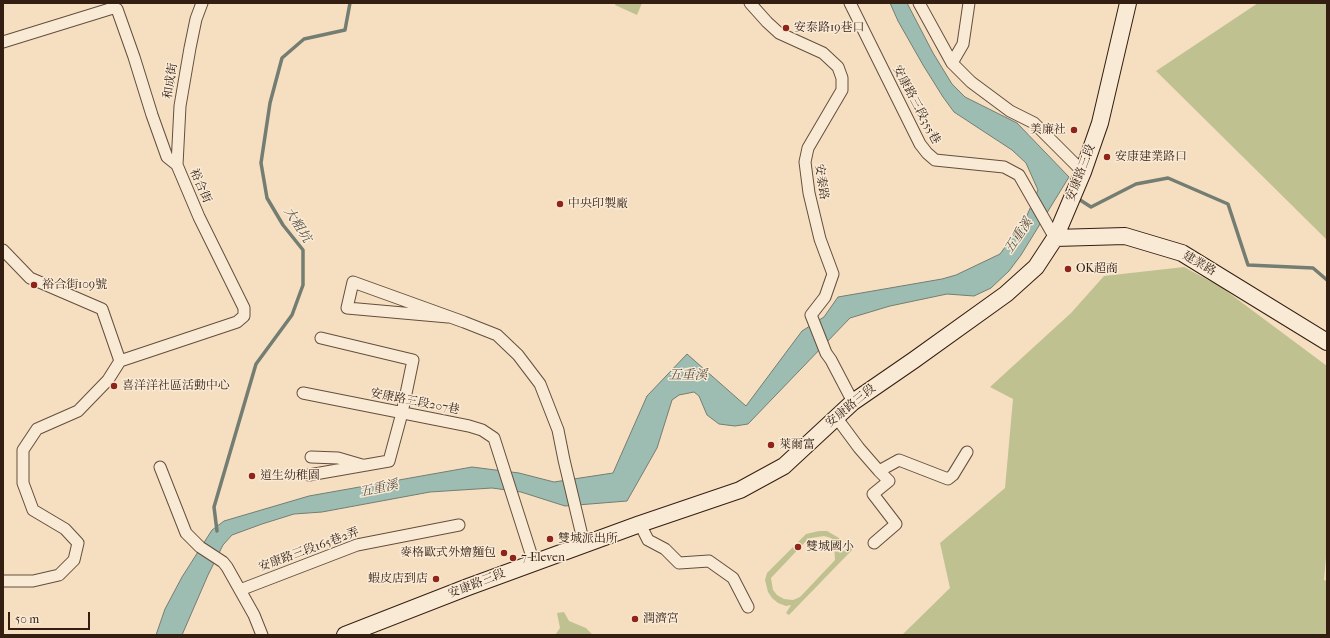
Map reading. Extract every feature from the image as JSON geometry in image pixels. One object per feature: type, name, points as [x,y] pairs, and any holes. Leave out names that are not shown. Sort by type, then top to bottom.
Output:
[{"type":"main road","name":"安康路三段","points":[[352,634],[534,563],[582,537],[640,524],[740,490],[784,466],[853,402],[1006,294],[1036,267],[1055,238],[1083,172],[1100,123],[1128,3]]},
{"type":"main road","name":"建業路","points":[[1055,238],[1125,236],[1182,253],[1327,342]]},
{"type":"street","name":"和成街","points":[[177,165],[180,106],[196,19],[202,3]]},
{"type":"street","name":"安泰路","points":[[750,3],[779,33],[823,53],[838,67],[842,78],[842,90],[808,148],[805,162],[809,193],[820,239],[833,274],[825,297],[811,315],[826,353],[853,402]]},
{"type":"street","name":"安康路三段355巷","points":[[850,3],[920,144],[927,154],[935,160],[1004,168],[1019,175],[1055,238]]},
{"type":"street","points":[[919,3],[952,63],[971,82],[1010,111],[1034,123],[1083,172]]},
{"type":"street","points":[[952,63],[963,44],[970,3]]},
{"type":"street","name":"裕合街","points":[[3,42],[113,8],[117,9],[167,157],[177,165],[199,217],[244,308],[244,316],[237,322],[120,361]]},
{"type":"street","points":[[3,250],[30,278],[102,309],[120,361],[108,380],[78,411],[37,429],[23,450],[23,483],[33,510],[66,529],[78,543],[74,560],[59,575],[33,582],[3,581]]},
{"type":"street","points":[[448,317],[347,308],[353,282],[497,335],[518,355],[540,384],[558,430],[582,537]]},
{"type":"street","points":[[309,475],[389,461],[402,413],[413,360],[321,338]]},
{"type":"street","name":"安康路三段207巷","points":[[303,393],[469,426],[482,430],[494,438],[501,464],[534,563]]},
{"type":"street","points":[[836,417],[859,448],[889,480],[873,494],[896,524],[874,543]]},
{"type":"street","points":[[880,471],[899,460],[948,479],[953,475],[967,452]]},
{"type":"street","points":[[311,457],[338,458],[367,466]]},
{"type":"street","points":[[160,467],[186,533],[200,547],[227,567],[254,615],[262,635]]},
{"type":"street","points":[[640,524],[648,540],[665,549],[679,562],[709,561],[733,578],[748,607]]},
{"type":"street","name":"安康路三段165巷2弄","points":[[240,590],[357,545],[460,526]]},
{"type":"green space","points":[[616,3],[642,3],[637,15],[615,5]]},
{"type":"green space","points":[[1258,3],[1327,3],[1327,240],[1156,71]]},
{"type":"green space","points":[[1184,267],[1221,287],[1327,366],[1327,546],[1324,580],[1327,581],[1327,635],[902,635],[950,588],[940,543],[1005,488],[1013,399],[990,387],[1071,313],[1104,276]]},
{"type":"green space","points":[[827,531],[839,538],[842,544],[841,553],[850,545],[854,548],[789,615],[786,613],[791,605],[786,606],[778,603],[772,598],[768,592],[765,580],[767,573],[806,534]],"holes":[[[824,536],[831,538],[834,544],[835,560],[800,597],[793,600],[784,599],[777,595],[773,590],[771,578],[807,540]]]},
{"type":"green space","points":[[564,612],[569,621],[586,628],[593,635],[555,635],[560,628],[557,613]]},
{"type":"water","name":"五重溪","points":[[890,3],[907,3],[933,53],[952,84],[965,97],[1017,123],[1069,177],[1021,255],[1009,271],[991,288],[974,296],[947,294],[890,306],[850,318],[748,424],[735,426],[719,424],[707,415],[699,396],[694,392],[679,395],[672,400],[657,448],[627,501],[565,506],[521,492],[492,488],[430,492],[322,512],[294,514],[232,535],[223,545],[208,575],[182,635],[156,635],[165,609],[182,577],[212,530],[224,521],[309,496],[472,467],[519,473],[554,482],[613,473],[647,396],[687,354],[746,406],[802,331],[824,317],[838,297],[942,279],[956,275],[1000,254],[1025,220],[1038,190],[1026,163],[1012,150],[954,112],[923,65],[898,21]]},
{"type":"waterway","name":"大粗坑","points":[[217,531],[214,507],[256,364],[292,315],[303,285],[303,250],[283,225],[267,198],[261,163],[270,103],[282,58],[304,39],[345,30],[350,3]]},
{"type":"waterway","points":[[1077,198],[1091,207],[1136,184],[1168,178],[1228,204],[1248,265],[1313,268],[1327,280]]},
{"type":"place","name":"安泰路19巷口","points":[[786,28]]},
{"type":"place","name":"美廉社","points":[[1074,130]]},
{"type":"place","name":"安康建業路口","points":[[1107,157]]},
{"type":"place","name":"中央印製廠","points":[[560,204]]},
{"type":"place","name":"OK超商","points":[[1068,269]]},
{"type":"place","name":"裕合街109號","points":[[34,285]]},
{"type":"place","name":"喜洋洋社區活動中心","points":[[114,386]]},
{"type":"place","name":"萊爾富","points":[[771,445]]},
{"type":"place","name":"道生幼稚園","points":[[252,476]]},
{"type":"place","name":"雙城派出所","points":[[550,539]]},
{"type":"place","name":"雙城國小","points":[[798,547]]},
{"type":"place","name":"麥格歐式外燴麵包","points":[[504,553]]},
{"type":"place","name":"7-Eleven","points":[[513,558]]},
{"type":"place","name":"蝦皮店到店","points":[[436,579]]},
{"type":"place","name":"潤濟宮","points":[[635,619]]}]
